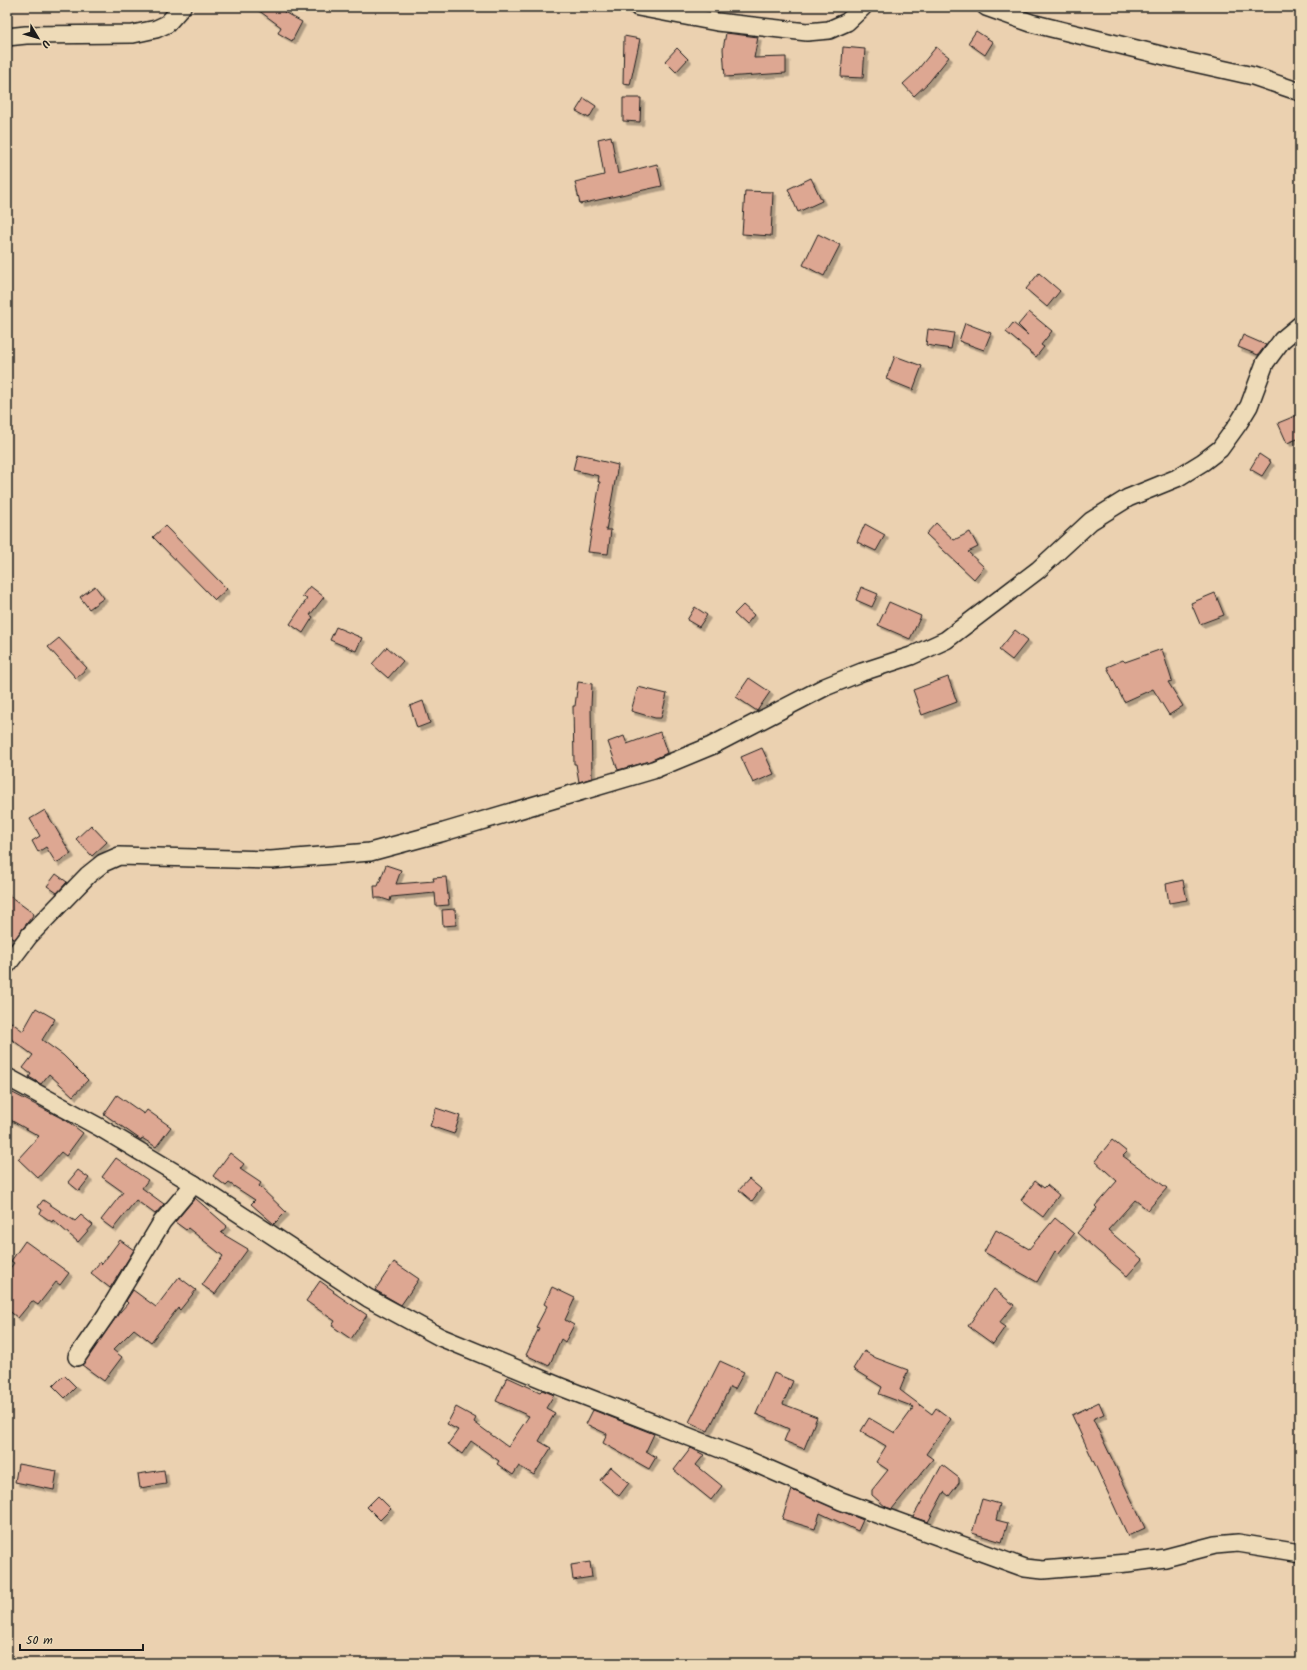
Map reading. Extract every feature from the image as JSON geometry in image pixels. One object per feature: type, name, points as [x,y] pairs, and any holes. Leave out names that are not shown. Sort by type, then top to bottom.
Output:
[{"type":"street","points":[[7,37],[26,35],[133,34],[156,29],[167,24],[182,7]]},
{"type":"street","points":[[638,7],[716,22],[807,32],[829,30],[847,22],[863,7]]},
{"type":"street","points":[[986,7],[1031,23],[1253,76],[1300,92]]},
{"type":"street","points":[[7,965],[29,936],[88,875],[103,863],[119,856],[271,860],[370,852],[444,832],[653,770],[711,746],[825,686],[911,656],[946,640],[1038,570],[1091,521],[1128,498],[1177,478],[1203,462],[1220,449],[1249,406],[1266,363],[1282,340],[1300,325]]},
{"type":"street","points":[[7,1077],[99,1127],[194,1184],[368,1298],[440,1337],[560,1387],[741,1457],[841,1502],[1007,1563],[1026,1568],[1043,1570],[1090,1567],[1165,1558],[1215,1545],[1238,1543],[1300,1553]]},
{"type":"street","points":[[77,1357],[106,1315],[162,1222],[194,1184]]},
{"type":"building","points":[[254,7],[288,7],[284,12],[302,22],[292,41],[278,33],[281,27]]},
{"type":"building","points":[[976,31],[993,42],[985,55],[968,43]]},
{"type":"building","points":[[726,33],[758,37],[754,58],[786,57],[786,73],[725,77],[723,49]]},
{"type":"building","points":[[624,36],[640,39],[630,85],[623,84]]},
{"type":"building","points":[[843,47],[865,49],[863,78],[841,77]]},
{"type":"building","points":[[936,47],[949,57],[929,82],[914,96],[903,84],[915,73]]},
{"type":"building","points":[[677,48],[688,59],[676,72],[665,61]]},
{"type":"building","points":[[584,98],[596,106],[589,118],[576,111]]},
{"type":"building","points":[[623,98],[641,98],[640,122],[623,121]]},
{"type":"building","points":[[611,136],[618,174],[657,164],[662,186],[580,204],[575,182],[604,175],[598,139]]},
{"type":"building","points":[[811,178],[822,201],[798,212],[788,189]]},
{"type":"building","points":[[745,191],[773,192],[771,236],[742,234]]},
{"type":"building","points":[[818,234],[840,245],[824,276],[803,265]]},
{"type":"building","points":[[1039,273],[1060,291],[1047,307],[1026,289]]},
{"type":"building","points":[[1029,312],[1052,331],[1041,345],[1044,347],[1036,357],[1006,332],[1013,323],[1028,335],[1018,325]]},
{"type":"building","points":[[965,323],[991,333],[984,350],[959,341]]},
{"type":"building","points":[[928,329],[954,333],[951,349],[926,345]]},
{"type":"building","points":[[1243,335],[1266,345],[1258,355],[1238,347]]},
{"type":"building","points":[[895,356],[922,366],[913,390],[886,379]]},
{"type":"building","points":[[1300,414],[1300,438],[1287,443],[1278,423]]},
{"type":"building","points":[[577,454],[593,457],[593,459],[618,465],[606,530],[611,530],[608,554],[588,552],[600,482],[598,482],[599,476],[573,470]]},
{"type":"building","points":[[1259,454],[1271,462],[1262,476],[1250,469]]},
{"type":"building","points":[[936,523],[954,540],[970,532],[978,547],[968,552],[984,567],[974,579],[926,534]]},
{"type":"building","points":[[865,524],[885,535],[876,551],[857,542]]},
{"type":"building","points":[[165,526],[227,589],[215,600],[153,537]]},
{"type":"building","points":[[95,586],[104,598],[89,609],[80,597]]},
{"type":"building","points":[[310,586],[324,597],[310,615],[313,617],[303,633],[290,624],[307,599],[302,596]]},
{"type":"building","points":[[861,587],[878,594],[872,607],[856,600]]},
{"type":"building","points":[[1215,593],[1224,615],[1200,624],[1191,603]]},
{"type":"building","points":[[889,602],[921,616],[910,639],[878,625]]},
{"type":"building","points":[[743,605],[754,615],[746,625],[734,614]]},
{"type":"building","points":[[695,607],[707,615],[699,627],[687,620]]},
{"type":"building","points":[[336,627],[362,638],[356,651],[330,640]]},
{"type":"building","points":[[1015,630],[1028,640],[1012,660],[999,650]]},
{"type":"building","points":[[59,638],[87,668],[76,678],[48,647]]},
{"type":"building","points":[[387,647],[403,661],[388,678],[372,664]]},
{"type":"building","points":[[1162,649],[1172,681],[1168,682],[1183,706],[1169,715],[1153,689],[1124,702],[1107,667],[1123,660],[1125,662]]},
{"type":"building","points":[[948,677],[957,702],[922,715],[913,690]]},
{"type":"building","points":[[749,678],[770,692],[757,711],[736,697]]},
{"type":"building","points":[[578,682],[592,684],[592,778],[579,782],[576,764],[574,764],[573,706],[575,706]]},
{"type":"building","points":[[638,687],[667,694],[661,718],[655,718],[631,711]]},
{"type":"building","points":[[423,701],[430,723],[417,728],[410,706]]},
{"type":"building","points":[[660,732],[667,753],[650,761],[618,770],[608,742],[624,736],[627,744]]},
{"type":"building","points":[[762,748],[774,774],[753,783],[741,757]]},
{"type":"building","points":[[45,810],[71,854],[56,863],[46,847],[38,852],[32,841],[40,836],[30,819]]},
{"type":"building","points":[[91,825],[107,842],[92,856],[76,839]]},
{"type":"building","points":[[386,865],[401,870],[396,884],[434,881],[433,878],[446,877],[449,905],[436,906],[435,893],[391,897],[390,901],[375,898],[374,886],[378,886]]},
{"type":"building","points":[[56,874],[67,882],[57,893],[47,886]]},
{"type":"building","points":[[1183,880],[1187,900],[1169,903],[1166,884]]},
{"type":"building","points":[[7,894],[34,914],[14,940],[7,934]]},
{"type":"building","points":[[455,909],[456,925],[443,926],[442,910]]},
{"type":"building","points":[[36,1008],[55,1019],[42,1040],[63,1055],[88,1080],[73,1096],[49,1074],[41,1084],[29,1077],[31,1074],[23,1068],[33,1055],[7,1036],[7,1019],[23,1031]]},
{"type":"building","points":[[7,1090],[67,1121],[83,1133],[66,1156],[61,1152],[38,1178],[18,1159],[39,1136],[7,1118]]},
{"type":"building","points":[[117,1095],[144,1114],[147,1110],[171,1127],[156,1147],[142,1138],[141,1140],[104,1114]]},
{"type":"building","points":[[436,1108],[460,1116],[454,1134],[430,1126]]},
{"type":"building","points":[[1112,1140],[1127,1152],[1123,1156],[1167,1188],[1148,1210],[1135,1200],[1108,1230],[1142,1259],[1127,1276],[1077,1233],[1097,1208],[1095,1206],[1117,1181],[1095,1161]]},
{"type":"building","points":[[230,1153],[244,1164],[240,1169],[261,1183],[259,1186],[286,1212],[274,1224],[251,1204],[255,1200],[229,1183],[226,1186],[213,1176]]},
{"type":"building","points":[[116,1158],[148,1180],[142,1188],[164,1204],[155,1214],[136,1200],[113,1229],[101,1220],[123,1192],[102,1177]]},
{"type":"building","points":[[78,1170],[89,1178],[79,1191],[68,1182]]},
{"type":"building","points":[[749,1179],[761,1189],[752,1201],[739,1190]]},
{"type":"building","points":[[1035,1181],[1044,1188],[1047,1185],[1059,1195],[1043,1217],[1021,1200]]},
{"type":"building","points":[[195,1198],[227,1226],[221,1233],[248,1249],[215,1294],[202,1285],[223,1256],[188,1228],[186,1230],[175,1222]]},
{"type":"building","points":[[43,1200],[75,1221],[81,1215],[93,1225],[78,1242],[53,1220],[52,1222],[40,1214],[42,1210],[38,1207]]},
{"type":"building","points":[[1055,1218],[1074,1234],[1058,1254],[1055,1251],[1037,1282],[984,1252],[996,1230],[1029,1249]]},
{"type":"building","points":[[120,1240],[134,1250],[110,1288],[91,1273],[100,1262],[102,1264]]},
{"type":"building","points":[[25,1241],[69,1273],[60,1285],[56,1282],[38,1305],[32,1301],[18,1318],[7,1309],[7,1272],[14,1263],[11,1261]]},
{"type":"building","points":[[394,1262],[419,1279],[401,1305],[375,1290]]},
{"type":"building","points":[[179,1277],[196,1290],[180,1310],[178,1308],[151,1342],[134,1329],[113,1350],[122,1357],[104,1381],[82,1365],[128,1303],[126,1301],[133,1290],[156,1307]]},
{"type":"building","points":[[320,1281],[334,1291],[333,1292],[367,1315],[351,1339],[332,1326],[335,1321],[306,1301]]},
{"type":"building","points":[[552,1287],[575,1298],[565,1320],[574,1325],[565,1342],[561,1339],[549,1366],[526,1355],[539,1328],[536,1327],[547,1306],[544,1304]]},
{"type":"building","points":[[994,1289],[1014,1305],[999,1323],[1005,1327],[993,1344],[968,1326]]},
{"type":"building","points":[[864,1351],[876,1358],[908,1370],[900,1390],[932,1414],[936,1408],[951,1419],[926,1454],[933,1459],[892,1509],[886,1507],[872,1495],[872,1490],[888,1470],[876,1462],[886,1446],[861,1431],[869,1418],[895,1433],[914,1407],[879,1394],[882,1387],[853,1369]]},
{"type":"building","points":[[720,1361],[744,1372],[735,1389],[730,1387],[708,1431],[689,1422]]},
{"type":"building","points":[[774,1373],[793,1381],[783,1404],[817,1417],[804,1449],[784,1441],[789,1429],[756,1414]]},
{"type":"building","points":[[64,1375],[76,1387],[65,1398],[53,1386]]},
{"type":"building","points":[[507,1377],[540,1392],[542,1390],[554,1395],[546,1408],[555,1413],[539,1441],[551,1448],[534,1475],[519,1466],[513,1475],[497,1464],[499,1461],[471,1441],[462,1454],[448,1444],[458,1430],[447,1424],[456,1407],[476,1418],[474,1422],[508,1447],[529,1416],[496,1401]]},
{"type":"building","points":[[1099,1402],[1104,1414],[1093,1419],[1145,1528],[1128,1536],[1072,1415]]},
{"type":"building","points":[[593,1410],[654,1434],[646,1451],[656,1457],[649,1469],[603,1443],[607,1434],[586,1424]]},
{"type":"building","points":[[691,1448],[704,1455],[696,1465],[722,1486],[711,1500],[674,1470]]},
{"type":"building","points":[[18,1464],[57,1471],[54,1490],[15,1482]]},
{"type":"building","points":[[942,1465],[959,1478],[959,1483],[949,1496],[944,1492],[928,1522],[913,1517]]},
{"type":"building","points":[[611,1467],[629,1483],[619,1496],[600,1480]]},
{"type":"building","points":[[164,1470],[166,1484],[140,1488],[138,1474]]},
{"type":"building","points":[[792,1490],[863,1520],[858,1531],[820,1513],[815,1529],[782,1519]]},
{"type":"building","points":[[378,1496],[391,1509],[380,1520],[367,1507]]},
{"type":"building","points":[[982,1499],[1000,1504],[996,1520],[1008,1523],[1002,1542],[972,1533]]},
{"type":"building","points":[[590,1562],[592,1577],[573,1580],[571,1565]]}]
